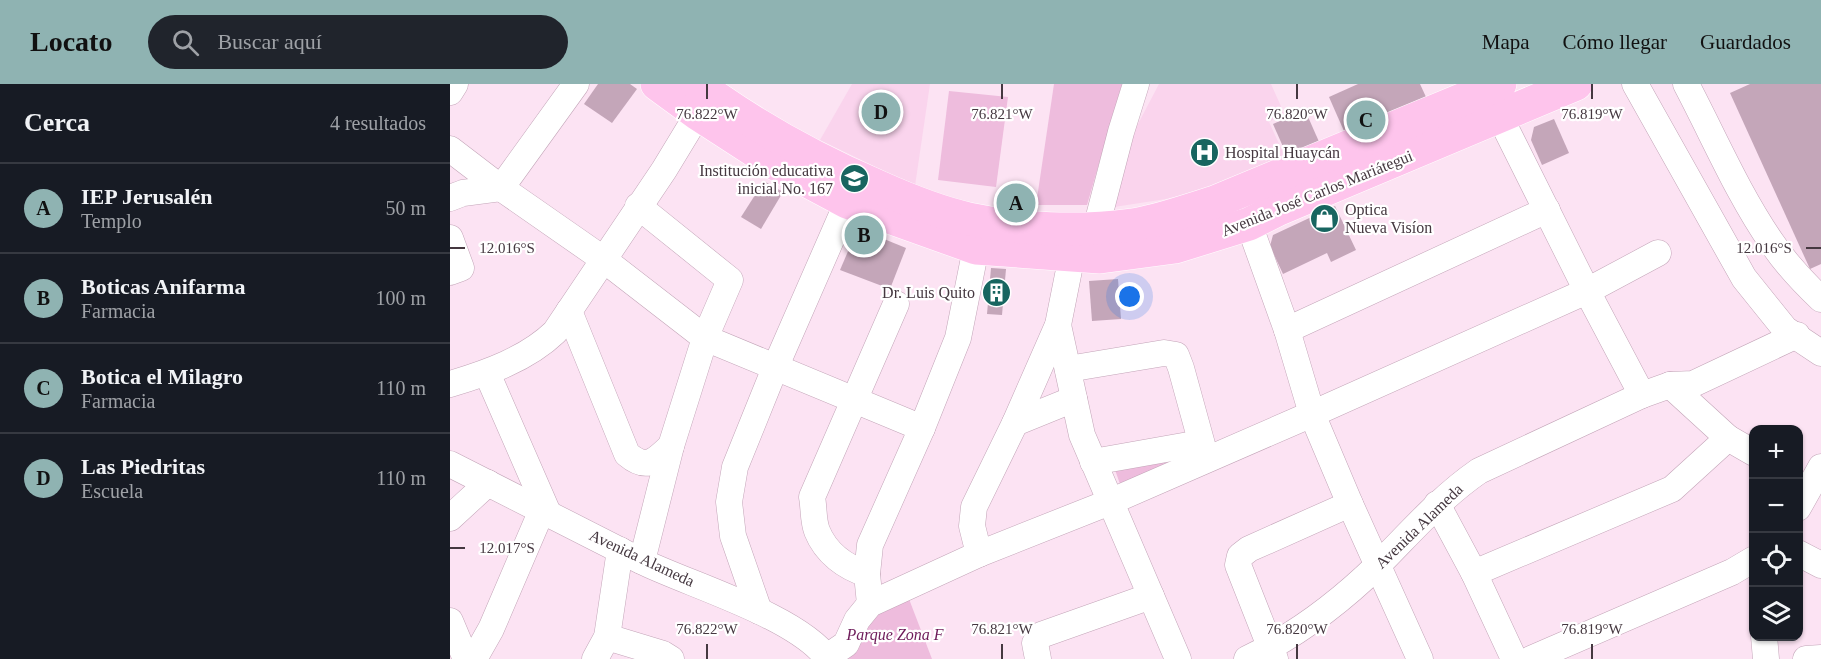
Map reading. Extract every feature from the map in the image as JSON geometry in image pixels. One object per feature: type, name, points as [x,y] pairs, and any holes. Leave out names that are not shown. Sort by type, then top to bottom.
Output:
[{"type":"main road","name":"Avenida José Carlos Mariátegui","points":[[657,84],[697,99],[772,162],[852,190],[976,248],[1100,257],[1175,247],[1249,224],[1273,195],[1500,84]]},
{"type":"main road","name":"Avenida José Carlos Mariátegui","points":[[852,190],[921,205],[968,219],[1007,225],[1096,228],[1133,225],[1215,202],[1273,195],[1500,117],[1576,84]]},
{"type":"street","points":[[450,92],[455,84]]},
{"type":"street","points":[[450,198],[463,193],[501,188],[576,84]]},
{"type":"street","points":[[1096,228],[1136,84]]},
{"type":"street","points":[[1635,84],[1744,278],[1791,332],[1821,352]]},
{"type":"street","points":[[1686,84],[1739,186],[1772,243],[1821,299]]},
{"type":"street","points":[[450,384],[487,373],[544,342],[555,332],[664,170],[697,99]]},
{"type":"street","points":[[1500,117],[1642,395]]},
{"type":"street","points":[[450,149],[501,188],[603,259],[705,338],[922,428]]},
{"type":"street","points":[[759,611],[733,536],[729,502],[735,467],[852,190]]},
{"type":"street","points":[[638,206],[730,280],[705,338],[671,446],[601,648],[663,654],[671,659]]},
{"type":"street","points":[[1287,330],[1547,210]]},
{"type":"street","points":[[1249,224],[1287,330],[1312,414],[1377,566],[1420,659]]},
{"type":"street","points":[[450,238],[461,268],[450,272]]},
{"type":"street","points":[[870,604],[867,574],[870,545],[922,428],[958,338],[976,248]]},
{"type":"street","points":[[828,658],[846,644],[857,620],[870,604],[980,554],[1110,502],[1203,451],[1312,414],[1587,291],[1658,254]]},
{"type":"street","points":[[980,554],[972,526],[974,507],[1059,325],[1072,255]]},
{"type":"street","points":[[867,574],[850,569],[831,552],[817,530],[812,497],[896,303]]},
{"type":"street","points":[[569,311],[627,454],[637,462],[644,464],[655,461],[671,446]]},
{"type":"street","points":[[1059,325],[1082,435],[1178,659]]},
{"type":"street","name":"Avenida Alameda","points":[[1246,659],[1273,653],[1377,566],[1437,504],[1479,471],[1642,395],[1670,385],[1693,384],[1791,332]]},
{"type":"street","points":[[1068,369],[1164,353],[1176,355],[1203,451]]},
{"type":"street","points":[[474,659],[545,511],[487,373]]},
{"type":"street","points":[[1670,385],[1728,438],[1749,450]]},
{"type":"street","points":[[1015,423],[1074,399]]},
{"type":"street","points":[[1474,573],[1672,489],[1728,438]]},
{"type":"street","points":[[1093,462],[1203,451]]},
{"type":"street","name":"Avenida Alameda","points":[[450,464],[631,556],[759,611],[791,628],[818,647],[828,658]]},
{"type":"street","points":[[1803,499],[1813,481]]},
{"type":"street","points":[[450,518],[488,483]]},
{"type":"street","points":[[1273,653],[1238,565],[1240,556],[1249,549],[1350,504]]},
{"type":"street","points":[[1437,504],[1474,573],[1514,659]]},
{"type":"street","points":[[1803,556],[1821,565]]},
{"type":"street","points":[[1531,659],[1732,572],[1749,562]]},
{"type":"street","points":[[1038,659],[1035,643],[1041,635],[1150,596]]},
{"type":"street","points":[[450,621],[466,659]]},
{"type":"street","points":[[1764,641],[1766,659]]},
{"type":"street","points":[[1806,659],[1821,658]]},
{"type":"shaded area","points":[[852,84],[930,84],[915,186],[820,140]]},
{"type":"shaded area","name":"Hospital Huaycán","points":[[1159,84],[1271,84],[1284,113],[1269,122],[1287,161],[1198,191],[1166,199],[1114,207],[1128,143]]},
{"type":"green space","points":[[1054,84],[1122,84],[1087,205],[1036,205]]},
{"type":"green space","points":[[949,91],[1008,97],[996,187],[938,180]]},
{"type":"green space","points":[[1214,447],[1121,487],[1113,464]]},
{"type":"green space","name":"Parque Zona F","points":[[909,599],[932,659],[842,659],[857,652],[857,644],[872,617]]},
{"type":"building","points":[[598,84],[630,84],[637,89],[612,123],[584,104]]},
{"type":"building","points":[[1358,84],[1420,84],[1426,97],[1347,138],[1329,97]]},
{"type":"building","points":[[1750,84],[1821,84],[1821,264],[1810,269],[1730,93]]},
{"type":"building","points":[[1305,110],[1320,144],[1288,158],[1273,124]]},
{"type":"building","points":[[1554,119],[1569,153],[1542,165],[1531,140],[1534,127]]},
{"type":"building","points":[[764,181],[783,192],[761,229],[741,217]]},
{"type":"building","points":[[1335,206],[1356,250],[1331,262],[1327,253],[1283,274],[1270,246],[1273,235]]},
{"type":"building","points":[[862,230],[906,248],[890,289],[840,270],[855,235]]},
{"type":"building","name":"Dr. Luis Quito","points":[[991,268],[1006,269],[1002,315],[987,314]]},
{"type":"building","points":[[1118,279],[1121,319],[1092,321],[1089,281]]},
{"type":"place","name":"Las Piedritas","points":[[881,112]]},
{"type":"place","name":"Botica el Milagro","points":[[1366,120]]},
{"type":"place","name":"Hospital Huaycán","points":[[1204,152]]},
{"type":"place","name":"Institución educativa inicial No. 167","points":[[854,179]]},
{"type":"place","name":"IEP Jerusalén","points":[[1016,203]]},
{"type":"place","name":"Optica Nueva Visíon","points":[[1324,218]]},
{"type":"place","name":"Boticas Anifarma","points":[[864,235]]},
{"type":"place","name":"Dr. Luis Quito","points":[[996,292]]}]
